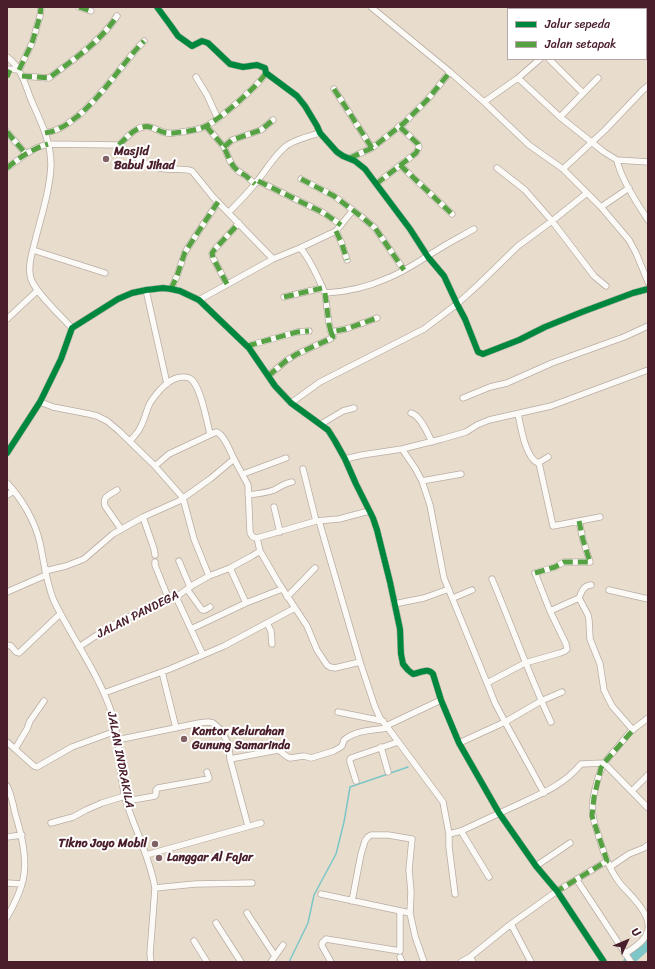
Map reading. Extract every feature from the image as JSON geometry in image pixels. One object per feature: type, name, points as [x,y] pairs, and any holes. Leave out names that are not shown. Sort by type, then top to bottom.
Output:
[{"type":"street","points":[[21,73],[32,43],[40,16],[41,7]]},
{"type":"street","points":[[79,7],[91,11]]},
{"type":"street","points":[[157,7],[178,36],[192,46],[202,41],[208,43],[230,64],[243,67],[261,66],[265,68],[266,72],[297,96],[305,106],[320,134],[339,154],[350,158],[362,166],[410,229],[428,257],[444,276],[465,319],[478,352],[484,354],[582,312],[633,292],[648,289]]},
{"type":"street","points":[[371,7],[450,72],[529,145],[564,169],[601,207],[629,240],[648,282]]},
{"type":"street","points":[[7,77],[8,70],[49,78],[72,61],[110,28],[117,16]]},
{"type":"street","points":[[45,133],[60,129],[93,102],[144,41]]},
{"type":"street","points":[[7,57],[14,63],[21,73],[45,133],[51,165],[30,272],[32,280],[38,291],[72,328]]},
{"type":"street","points":[[484,102],[518,78],[539,60]]},
{"type":"street","points":[[550,60],[583,93]]},
{"type":"street","points":[[119,145],[131,132],[142,127],[147,126],[158,131],[171,133],[196,130],[206,126],[218,119],[243,97],[266,72]]},
{"type":"street","points":[[350,158],[372,148],[399,126],[428,99],[450,72]]},
{"type":"street","points":[[196,77],[207,95],[218,119]]},
{"type":"street","points":[[518,78],[560,117],[604,152],[617,160],[648,162]]},
{"type":"street","points":[[560,117],[598,78]]},
{"type":"street","points":[[564,169],[648,86]]},
{"type":"street","points":[[334,89],[372,148]]},
{"type":"street","points":[[224,147],[232,140],[260,130],[273,120]]},
{"type":"street","points":[[206,126],[224,147],[230,161],[238,171],[256,182],[324,213],[341,225]]},
{"type":"street","points":[[376,184],[416,152],[419,147],[418,144],[399,126]]},
{"type":"street","points":[[7,132],[26,154]]},
{"type":"street","points":[[229,212],[286,146],[296,141],[320,134]]},
{"type":"street","points":[[7,168],[36,148],[48,144],[119,145],[139,160],[150,166],[165,169],[187,169],[192,171],[213,197],[229,212],[272,259]]},
{"type":"street","points":[[617,160],[618,166],[629,188],[647,217]]},
{"type":"street","points":[[400,165],[452,214]]},
{"type":"street","points":[[498,168],[525,190],[552,221],[594,276],[606,286]]},
{"type":"street","points":[[301,179],[334,196],[375,228],[404,270]]},
{"type":"street","points":[[601,207],[629,188]]},
{"type":"street","points":[[291,403],[320,382],[424,329],[457,304],[518,246],[587,193]]},
{"type":"street","points":[[171,289],[185,252],[218,202]]},
{"type":"street","points":[[198,300],[272,259],[336,231],[353,210]]},
{"type":"street","points":[[227,284],[213,258],[212,253],[238,223]]},
{"type":"street","points":[[284,297],[324,291],[341,292],[362,287],[388,278],[428,257],[438,249],[474,229]]},
{"type":"street","points":[[336,231],[347,260]]},
{"type":"street","points":[[268,376],[297,354],[333,337],[329,324],[324,291],[304,252],[300,248]]},
{"type":"street","points":[[34,250],[105,273]]},
{"type":"street","points":[[7,453],[40,402],[61,359],[72,328],[118,299],[132,293],[163,288],[180,291],[198,300],[247,346],[275,386],[291,403],[328,430],[345,459],[377,530],[400,629],[401,654],[404,666],[413,674],[427,670],[432,672],[441,700],[460,743],[499,813],[536,866],[557,891],[604,962]]},
{"type":"street","points":[[146,290],[167,384]]},
{"type":"street","points":[[7,319],[38,291]]},
{"type":"street","points":[[331,332],[346,329],[377,318]]},
{"type":"street","points":[[462,398],[624,337],[648,326]]},
{"type":"street","points":[[247,346],[308,331]]},
{"type":"street","points":[[345,459],[432,442],[466,432],[488,420],[552,406],[648,370]]},
{"type":"street","points":[[130,441],[141,426],[151,401],[173,379],[184,377],[190,378],[194,382],[199,392],[210,434]]},
{"type":"street","points":[[40,402],[53,407],[97,416],[107,421],[155,466],[178,491],[182,498],[194,539],[209,576]]},
{"type":"street","points":[[321,424],[343,411],[354,408]]},
{"type":"street","points":[[411,414],[418,417],[432,442]]},
{"type":"street","points":[[518,414],[530,457],[539,463]]},
{"type":"street","points":[[155,466],[169,454],[210,434],[216,432],[220,434],[248,485],[250,532],[251,536],[254,538],[317,521],[339,518],[369,511]]},
{"type":"street","points":[[402,449],[422,481],[430,506],[444,578],[495,703],[544,793]]},
{"type":"street","points":[[539,463],[548,457]]},
{"type":"street","points":[[243,474],[286,458]]},
{"type":"street","points":[[7,592],[45,573],[84,559],[113,534],[143,517],[179,501],[210,479],[234,459]]},
{"type":"street","points":[[539,463],[553,526],[600,517]]},
{"type":"street","points":[[303,469],[317,521],[375,707],[385,725],[443,802],[449,834],[449,848],[455,894]]},
{"type":"street","points":[[422,481],[461,474]]},
{"type":"street","points":[[248,495],[273,490],[284,484],[292,482]]},
{"type":"street","name":"JALAN INDRAKILA","points":[[7,483],[22,502],[36,530],[40,542],[49,590],[60,614],[104,693],[111,712],[116,731],[121,775],[126,798],[151,870],[155,888],[150,954],[151,962]]},
{"type":"street","points":[[117,490],[106,497],[104,502],[105,506],[121,529]]},
{"type":"street","points":[[7,496],[14,491]]},
{"type":"street","points":[[274,507],[280,532]]},
{"type":"street","points":[[143,517],[154,549],[154,555]]},
{"type":"street","points":[[487,683],[525,663],[560,653],[567,649],[535,573],[555,567],[564,562],[590,562],[579,521]]},
{"type":"street","points":[[257,538],[260,551],[287,597],[307,626],[327,665],[335,668],[360,662]]},
{"type":"street","name":"JALAN PANDEGA","points":[[79,647],[121,621],[149,607],[176,597],[209,576],[230,568],[260,551]]},
{"type":"street","points":[[179,561],[188,588],[202,610],[210,607]]},
{"type":"street","points":[[155,562],[169,600]]},
{"type":"street","points":[[230,568],[246,604]]},
{"type":"street","points":[[287,597],[315,568]]},
{"type":"street","points":[[492,579],[504,606],[525,663],[551,722]]},
{"type":"street","points":[[550,611],[579,598],[584,588],[587,585],[592,585]]},
{"type":"street","points":[[191,629],[282,589]]},
{"type":"street","points":[[394,604],[424,598],[449,589]]},
{"type":"street","points":[[453,598],[472,590]]},
{"type":"street","points":[[609,590],[648,599]]},
{"type":"street","points":[[176,597],[203,655]]},
{"type":"street","points":[[579,598],[588,615],[590,639],[600,664],[604,690],[612,706],[633,730]]},
{"type":"street","points":[[104,693],[162,672],[224,646],[295,608]]},
{"type":"street","points":[[7,645],[11,646],[16,652],[19,652],[60,614]]},
{"type":"street","points":[[267,623],[271,631],[272,644]]},
{"type":"street","points":[[162,672],[176,728]]},
{"type":"street","points":[[460,743],[505,722],[541,701],[562,692]]},
{"type":"street","points":[[230,759],[278,750],[290,758],[304,756],[310,758],[340,748],[344,740],[350,736],[385,725],[441,700]]},
{"type":"street","points":[[15,749],[30,721],[44,701]]},
{"type":"street","points":[[338,712],[385,725]]},
{"type":"street","points":[[626,955],[643,941],[648,930],[647,920],[645,913],[618,881],[608,864],[592,816],[594,796],[601,768],[633,730],[648,718]]},
{"type":"street","points":[[117,740],[199,723],[213,723],[220,729],[229,745],[230,759],[248,826]]},
{"type":"street","points":[[7,742],[37,768],[72,747],[116,731]]},
{"type":"street","points":[[356,781],[350,762],[351,758],[398,742]]},
{"type":"street","points":[[381,747],[388,772]]},
{"type":"street","points":[[449,834],[461,831],[544,793],[562,783],[573,774],[580,764],[604,763],[648,808]]},
{"type":"street","points":[[51,823],[102,804],[126,798],[138,799],[155,796],[158,788],[208,779],[207,772]]},
{"type":"street","points":[[632,791],[648,775]]},
{"type":"street","points":[[7,786],[22,835],[25,863],[22,884],[16,902],[7,917]]},
{"type":"street","points":[[146,855],[262,823]]},
{"type":"street","points":[[461,831],[489,878]]},
{"type":"street","points":[[7,837],[22,835]]},
{"type":"street","points":[[352,901],[361,854],[365,841],[368,837],[372,835],[388,835],[412,839],[409,870],[411,892],[410,913],[415,936],[424,962]]},
{"type":"street","points":[[536,866],[570,843]]},
{"type":"street","points":[[461,962],[472,959],[511,924],[557,891],[648,845]]},
{"type":"street","points":[[577,880],[631,962]]},
{"type":"street","points":[[7,883],[22,884]]},
{"type":"street","points":[[155,888],[195,884],[252,883]]},
{"type":"street","points":[[321,894],[410,913]]},
{"type":"street","points":[[331,962],[322,946],[322,943],[326,939],[400,951],[400,911]]},
{"type":"street","points":[[247,913],[275,956]]},
{"type":"street","points":[[216,923],[241,962]]},
{"type":"street","points":[[511,924],[531,962]]},
{"type":"street","points":[[194,941],[206,962]]},
{"type":"street","points":[[271,962],[283,945]]},
{"type":"waterway","points":[[289,962],[308,923],[314,895],[336,854],[344,822],[350,787],[408,767]]},
{"type":"waterway","points":[[628,962],[648,944]]},
{"type":"marked path","points":[[19,70],[32,43],[40,16],[41,7]]},
{"type":"marked path","points":[[79,7],[91,11]]},
{"type":"marked path","points":[[22,76],[49,78],[95,42],[117,16]]},
{"type":"marked path","points":[[45,133],[54,131],[65,125],[88,107],[144,41]]},
{"type":"marked path","points":[[7,77],[10,70]]},
{"type":"marked path","points":[[350,158],[372,148],[404,123],[428,99],[450,72]]},
{"type":"marked path","points":[[119,145],[138,128],[148,127],[170,133],[204,127],[237,103],[262,79],[266,73]]},
{"type":"marked path","points":[[334,89],[372,148]]},
{"type":"marked path","points":[[224,147],[232,140],[261,130],[273,120]]},
{"type":"marked path","points":[[206,126],[224,147],[234,167],[255,184]]},
{"type":"marked path","points":[[376,184],[416,153],[419,147],[418,144],[399,126]]},
{"type":"marked path","points":[[7,132],[26,154]]},
{"type":"marked path","points":[[7,168],[26,154],[48,144]]},
{"type":"marked path","points":[[400,165],[452,214]]},
{"type":"marked path","points":[[301,179],[334,196],[375,228],[404,270]]},
{"type":"marked path","points":[[258,181],[324,213],[341,225]]},
{"type":"marked path","points":[[171,289],[185,252],[218,202]]},
{"type":"marked path","points":[[227,284],[213,258],[212,253],[239,223]]},
{"type":"marked path","points":[[336,231],[347,260]]},
{"type":"marked path","points":[[284,297],[322,288]]},
{"type":"marked path","points":[[325,293],[331,332],[346,329],[377,318]]},
{"type":"marked path","points":[[247,346],[297,332],[309,331]]},
{"type":"marked path","points":[[268,376],[287,360],[333,337],[331,332]]},
{"type":"marked path","points":[[535,573],[555,567],[564,562],[590,562],[579,521]]},
{"type":"marked path","points":[[555,889],[557,891],[607,861],[592,816],[594,797],[601,768],[633,730]]},
{"type":"cycle path","points":[[157,7],[178,36],[192,46],[202,41],[208,43],[230,64],[243,67],[257,65],[265,68],[266,73],[297,96],[305,106],[320,133],[337,152],[355,161],[365,169],[410,229],[428,257],[444,276],[465,319],[478,352],[483,354],[582,312],[648,289]]},
{"type":"cycle path","points":[[7,453],[40,402],[61,359],[72,328],[118,299],[132,293],[163,288],[180,291],[199,300],[249,348],[275,386],[291,403],[328,430],[335,441],[373,518],[377,530],[400,629],[403,664],[413,674],[426,671],[433,674],[441,700],[459,743],[499,813],[536,866],[557,891],[604,962]]},
{"type":"place","name":"Masjid Babul Jihad","points":[[106,159]]},
{"type":"place","name":"Kantor Kelurahan Gunung Samarinda","points":[[184,739]]},
{"type":"place","name":"Tikno Joyo Mobil","points":[[155,844]]},
{"type":"place","name":"Langgar Al Fajar","points":[[159,858]]}]
